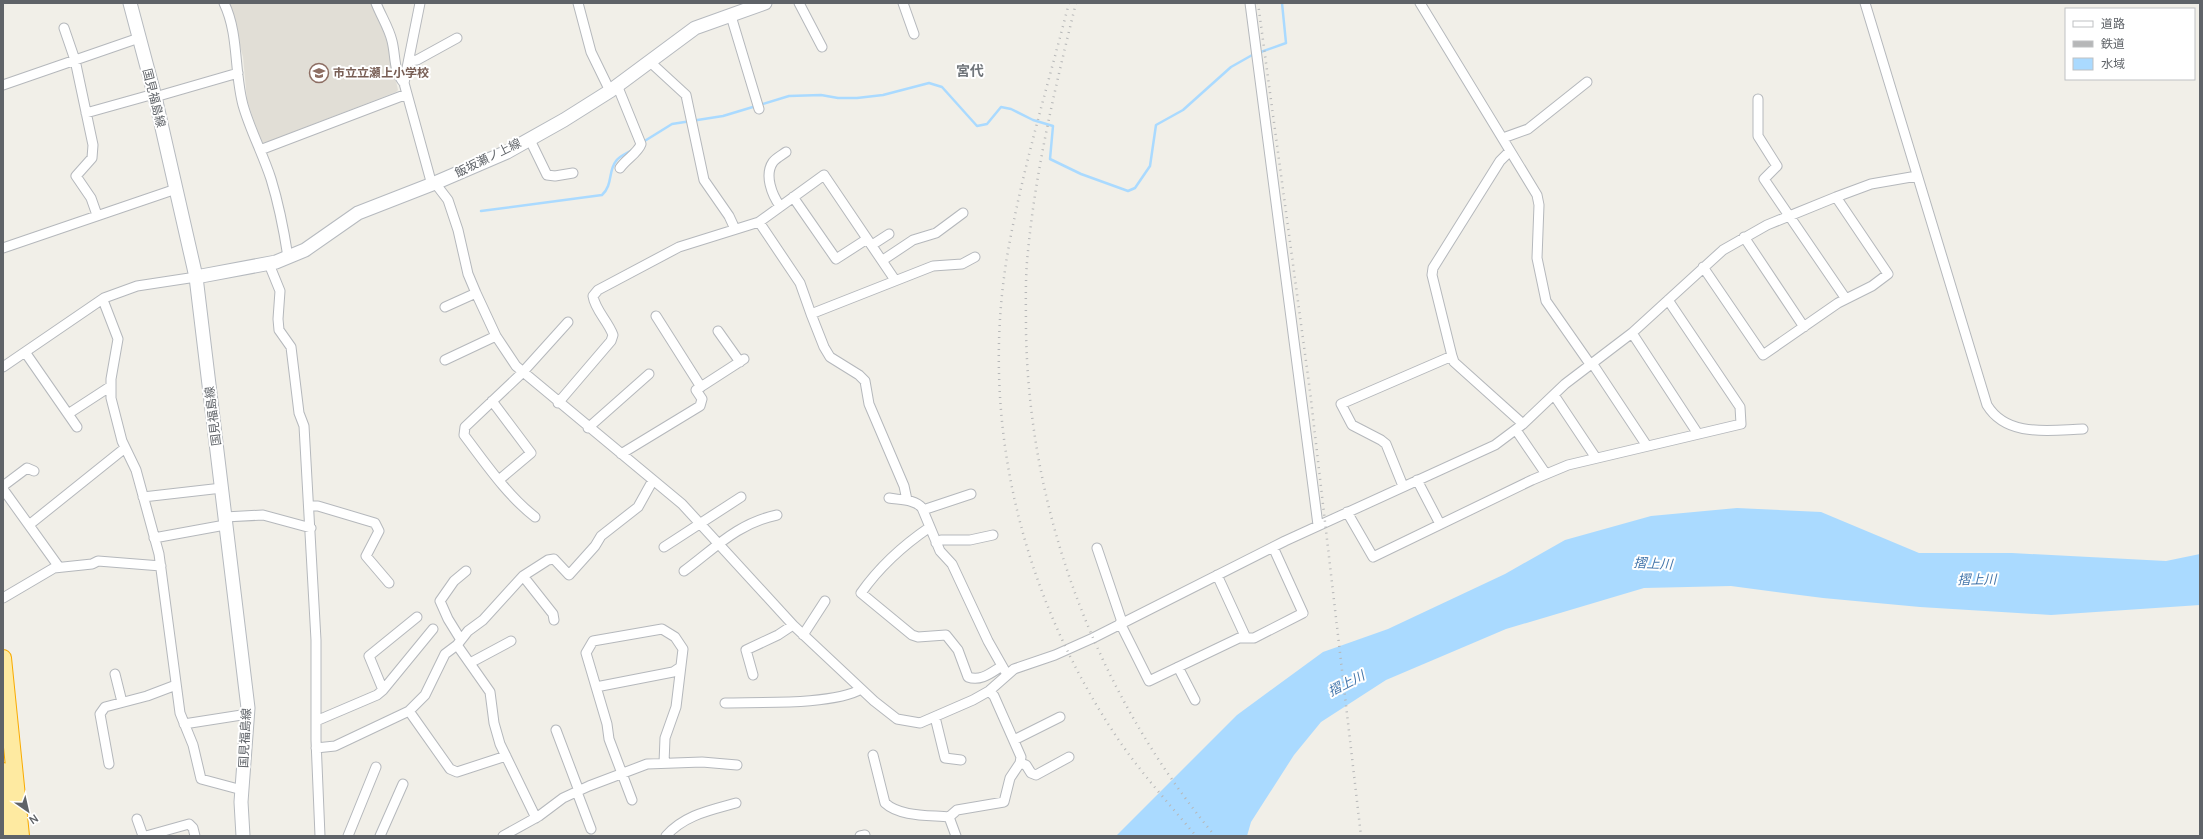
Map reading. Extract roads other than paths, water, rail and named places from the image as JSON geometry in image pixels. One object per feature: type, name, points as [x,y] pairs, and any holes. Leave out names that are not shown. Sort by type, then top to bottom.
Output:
[{"type":"highway","points":[[3,658],[21,836]]},
{"type":"highway","points":[[3,771],[10,836]]},
{"type":"main road","name":"国見福島線","points":[[130,3],[154,95],[196,277],[248,714],[242,790],[243,836]]},
{"type":"main road","name":"飯坂瀬ノ上線","points":[[196,277],[269,264],[288,257],[318,242],[347,219],[358,213],[433,184],[507,152],[613,88],[695,28],[765,3]]},
{"type":"street","points":[[224,3],[231,21],[243,107],[260,150],[280,212],[288,257]]},
{"type":"street","points":[[376,3],[392,41],[394,65],[399,77],[404,83],[433,184],[448,200],[458,230],[468,274],[506,355],[522,373],[682,504],[793,625],[862,689],[897,719],[920,722],[935,718],[989,691],[1005,670]]},
{"type":"street","points":[[404,83],[420,3]]},
{"type":"street","points":[[578,3],[591,52],[613,88],[641,144],[640,148],[625,161],[620,168]]},
{"type":"street","points":[[799,3],[822,47]]},
{"type":"street","points":[[903,3],[914,34]]},
{"type":"street","points":[[1250,3],[1318,525]]},
{"type":"street","points":[[1420,3],[1537,195],[1539,205],[1537,258],[1546,300],[1647,446]]},
{"type":"street","points":[[1865,3],[1987,405],[1991,413],[2024,430],[2083,429]]},
{"type":"street","points":[[731,16],[759,109]]},
{"type":"street","points":[[64,28],[75,60],[93,145],[92,158],[76,176],[91,198],[97,215]]},
{"type":"street","points":[[3,85],[139,38]]},
{"type":"street","points":[[409,61],[417,60],[457,38]]},
{"type":"street","points":[[649,61],[686,95],[693,121],[704,180],[729,216],[735,229]]},
{"type":"street","points":[[86,113],[238,73]]},
{"type":"street","points":[[1503,138],[1528,129],[1587,82]]},
{"type":"street","points":[[260,150],[407,94]]},
{"type":"street","points":[[1758,98],[1758,136],[1777,166],[1764,179],[1846,299]]},
{"type":"street","points":[[529,138],[547,175],[555,176],[573,173]]},
{"type":"street","points":[[1510,151],[1500,161],[1433,268],[1432,275],[1454,362],[1520,427],[1546,474]]},
{"type":"street","points":[[780,206],[770,187],[770,174],[773,162],[786,152]]},
{"type":"street","points":[[558,403],[610,341],[613,335],[610,327],[594,302],[593,296],[598,290],[679,247],[759,222],[824,175],[883,260],[895,280]]},
{"type":"street","points":[[930,526],[891,556],[861,594],[912,635],[918,637],[946,635],[958,650],[968,677],[974,679],[982,678],[1055,655],[1318,525],[1495,445],[1520,427],[1554,395],[1591,364],[1632,333],[1723,250],[1766,225],[1870,184],[1917,176]]},
{"type":"street","points":[[3,248],[176,189]]},
{"type":"street","points":[[793,197],[836,259],[889,234]]},
{"type":"street","points":[[1703,267],[1763,355],[1846,299],[1872,286],[1888,274],[1836,197]]},
{"type":"street","points":[[883,260],[913,240],[936,233],[963,213]]},
{"type":"street","points":[[759,222],[800,283],[824,347],[830,357],[859,375],[865,381],[868,404],[904,486],[907,500]]},
{"type":"street","points":[[1744,238],[1804,327]]},
{"type":"street","points":[[811,314],[938,264],[962,264],[974,257]]},
{"type":"street","points":[[269,264],[280,291],[278,319],[279,330],[291,347],[300,413],[304,426],[311,528],[316,640],[316,748],[320,836]]},
{"type":"street","points":[[3,367],[103,300],[137,286],[196,277]]},
{"type":"street","points":[[445,306],[476,293]]},
{"type":"street","points":[[103,300],[118,339],[111,386],[111,398],[120,436],[136,470],[161,566],[180,713],[195,751],[201,779],[242,790]]},
{"type":"street","points":[[1347,512],[1373,557],[1568,464],[1741,424],[1740,407],[1668,300]]},
{"type":"street","points":[[656,316],[701,387]]},
{"type":"street","points":[[535,517],[518,502],[464,435],[465,427],[522,373],[568,322]]},
{"type":"street","points":[[621,454],[700,406],[702,399],[696,390],[742,360],[718,331]]},
{"type":"street","points":[[1632,333],[1698,434]]},
{"type":"street","points":[[445,360],[496,336]]},
{"type":"street","points":[[25,352],[77,427]]},
{"type":"street","points":[[1403,486],[1386,444],[1352,425],[1341,404],[1452,356]]},
{"type":"street","points":[[588,428],[649,374]]},
{"type":"street","points":[[68,414],[111,386]]},
{"type":"street","points":[[1554,395],[1596,458]]},
{"type":"street","points":[[492,401],[531,453],[499,480]]},
{"type":"street","points":[[29,526],[125,448]]},
{"type":"street","points":[[34,471],[27,468],[3,487],[59,567]]},
{"type":"street","points":[[316,748],[335,746],[410,711],[425,695],[445,654],[459,642],[468,631],[483,620],[524,576],[548,560],[554,559],[569,575],[595,546],[601,536],[638,507],[653,480]]},
{"type":"street","points":[[1417,480],[1440,524]]},
{"type":"street","points":[[143,497],[222,488]]},
{"type":"street","points":[[923,510],[971,494]]},
{"type":"street","points":[[664,547],[741,497]]},
{"type":"street","points":[[889,498],[907,500],[919,504],[930,526],[936,543],[954,569],[988,641],[1005,670]]},
{"type":"street","points":[[309,506],[318,506],[375,524],[379,531],[366,556],[389,583]]},
{"type":"street","points":[[154,538],[225,521],[263,515],[311,528]]},
{"type":"street","points":[[684,570],[707,554],[718,543],[758,519],[777,515]]},
{"type":"street","points":[[936,543],[941,540],[970,540],[993,535]]},
{"type":"street","points":[[1097,548],[1121,623],[1149,681],[1239,638],[1254,638],[1303,613],[1273,547]]},
{"type":"street","points":[[3,598],[54,568],[92,564],[98,561],[161,566]]},
{"type":"street","points":[[466,571],[454,581],[440,601],[470,663],[492,698],[494,723],[506,756],[536,818]]},
{"type":"street","points":[[1217,575],[1246,638]]},
{"type":"street","points":[[524,576],[553,614],[554,620]]},
{"type":"street","points":[[803,635],[825,601]]},
{"type":"street","points":[[383,690],[369,656],[417,617]]},
{"type":"street","points":[[753,675],[746,650],[778,635],[793,625]]},
{"type":"street","points":[[316,721],[377,695],[383,690],[433,629]]},
{"type":"street","points":[[632,800],[609,739],[607,724],[586,653],[593,641],[662,629],[674,637],[683,649],[684,656],[679,668],[676,707],[668,724],[665,738],[664,763]]},
{"type":"street","points":[[470,663],[511,640]]},
{"type":"street","points":[[1178,667],[1195,700]]},
{"type":"street","points":[[596,687],[673,672],[679,668]]},
{"type":"street","points":[[115,674],[122,702]]},
{"type":"street","points":[[109,764],[100,714],[105,706],[147,696],[176,685]]},
{"type":"street","points":[[725,703],[825,699],[855,693],[862,689]]},
{"type":"street","points":[[873,755],[883,796],[890,807],[902,811],[949,817],[957,810],[1004,802],[1010,778],[1020,763],[1021,757],[994,696],[989,691]]},
{"type":"street","points":[[410,711],[450,769],[457,772],[506,756]]},
{"type":"street","points":[[184,724],[248,714]]},
{"type":"street","points":[[1014,740],[1060,717]]},
{"type":"street","points":[[935,718],[945,758],[961,760]]},
{"type":"street","points":[[556,730],[591,829]]},
{"type":"street","points":[[1020,763],[1026,765],[1031,773],[1036,775],[1069,757]]},
{"type":"street","points":[[503,836],[536,818],[563,798],[647,764],[702,762],[738,765]]},
{"type":"street","points":[[348,836],[376,767]]},
{"type":"street","points":[[380,836],[403,784]]},
{"type":"street","points":[[666,836],[674,826],[689,818],[736,803]]},
{"type":"street","points":[[949,817],[956,836]]},
{"type":"street","points":[[137,819],[143,836]]},
{"type":"street","points":[[146,836],[189,824],[193,828],[194,836]]},
{"type":"water","name":"摺上川","points":[[1737,508],[1821,512],[1919,553],[2012,553],[2166,561],[2200,554],[2200,605],[2051,615],[1920,607],[1823,598],[1731,586],[1644,588],[1506,629],[1386,680],[1321,722],[1294,755],[1251,822],[1247,836],[1116,836],[1237,715],[1323,652],[1388,629],[1505,574],[1565,540],[1651,516]]},
{"type":"waterway","points":[[1258,53],[1286,43],[1282,3]]},
{"type":"waterway","points":[[643,142],[672,124],[723,116],[789,96],[821,95],[838,98],[857,98],[883,95],[929,83],[942,87],[977,126],[987,124],[1001,107],[1011,109],[1033,120],[1053,126],[1050,159],[1081,174],[1128,191],[1135,188],[1150,166],[1156,125],[1183,110],[1231,67],[1254,54]]},
{"type":"waterway","points":[[481,211],[602,195],[608,187],[612,169],[617,159],[632,150]]},
{"type":"railway","points":[[1069,3],[1028,157],[1008,251],[1000,316],[999,380],[1005,444],[1016,507],[1034,569],[1057,629],[1086,687],[1120,742],[1147,778],[1196,836]]},
{"type":"railway","points":[[1076,3],[1041,157],[1027,261],[1026,331],[1030,400],[1040,468],[1056,534],[1077,599],[1104,662],[1136,723],[1173,781],[1215,836]]},
{"type":"railway","points":[[1258,3],[1310,391],[1361,836]]},
{"type":"place","name":"市立立瀬上小学校","points":[[319,73]]},
{"type":"district","name":"宮代","points":[[970,71]]}]
